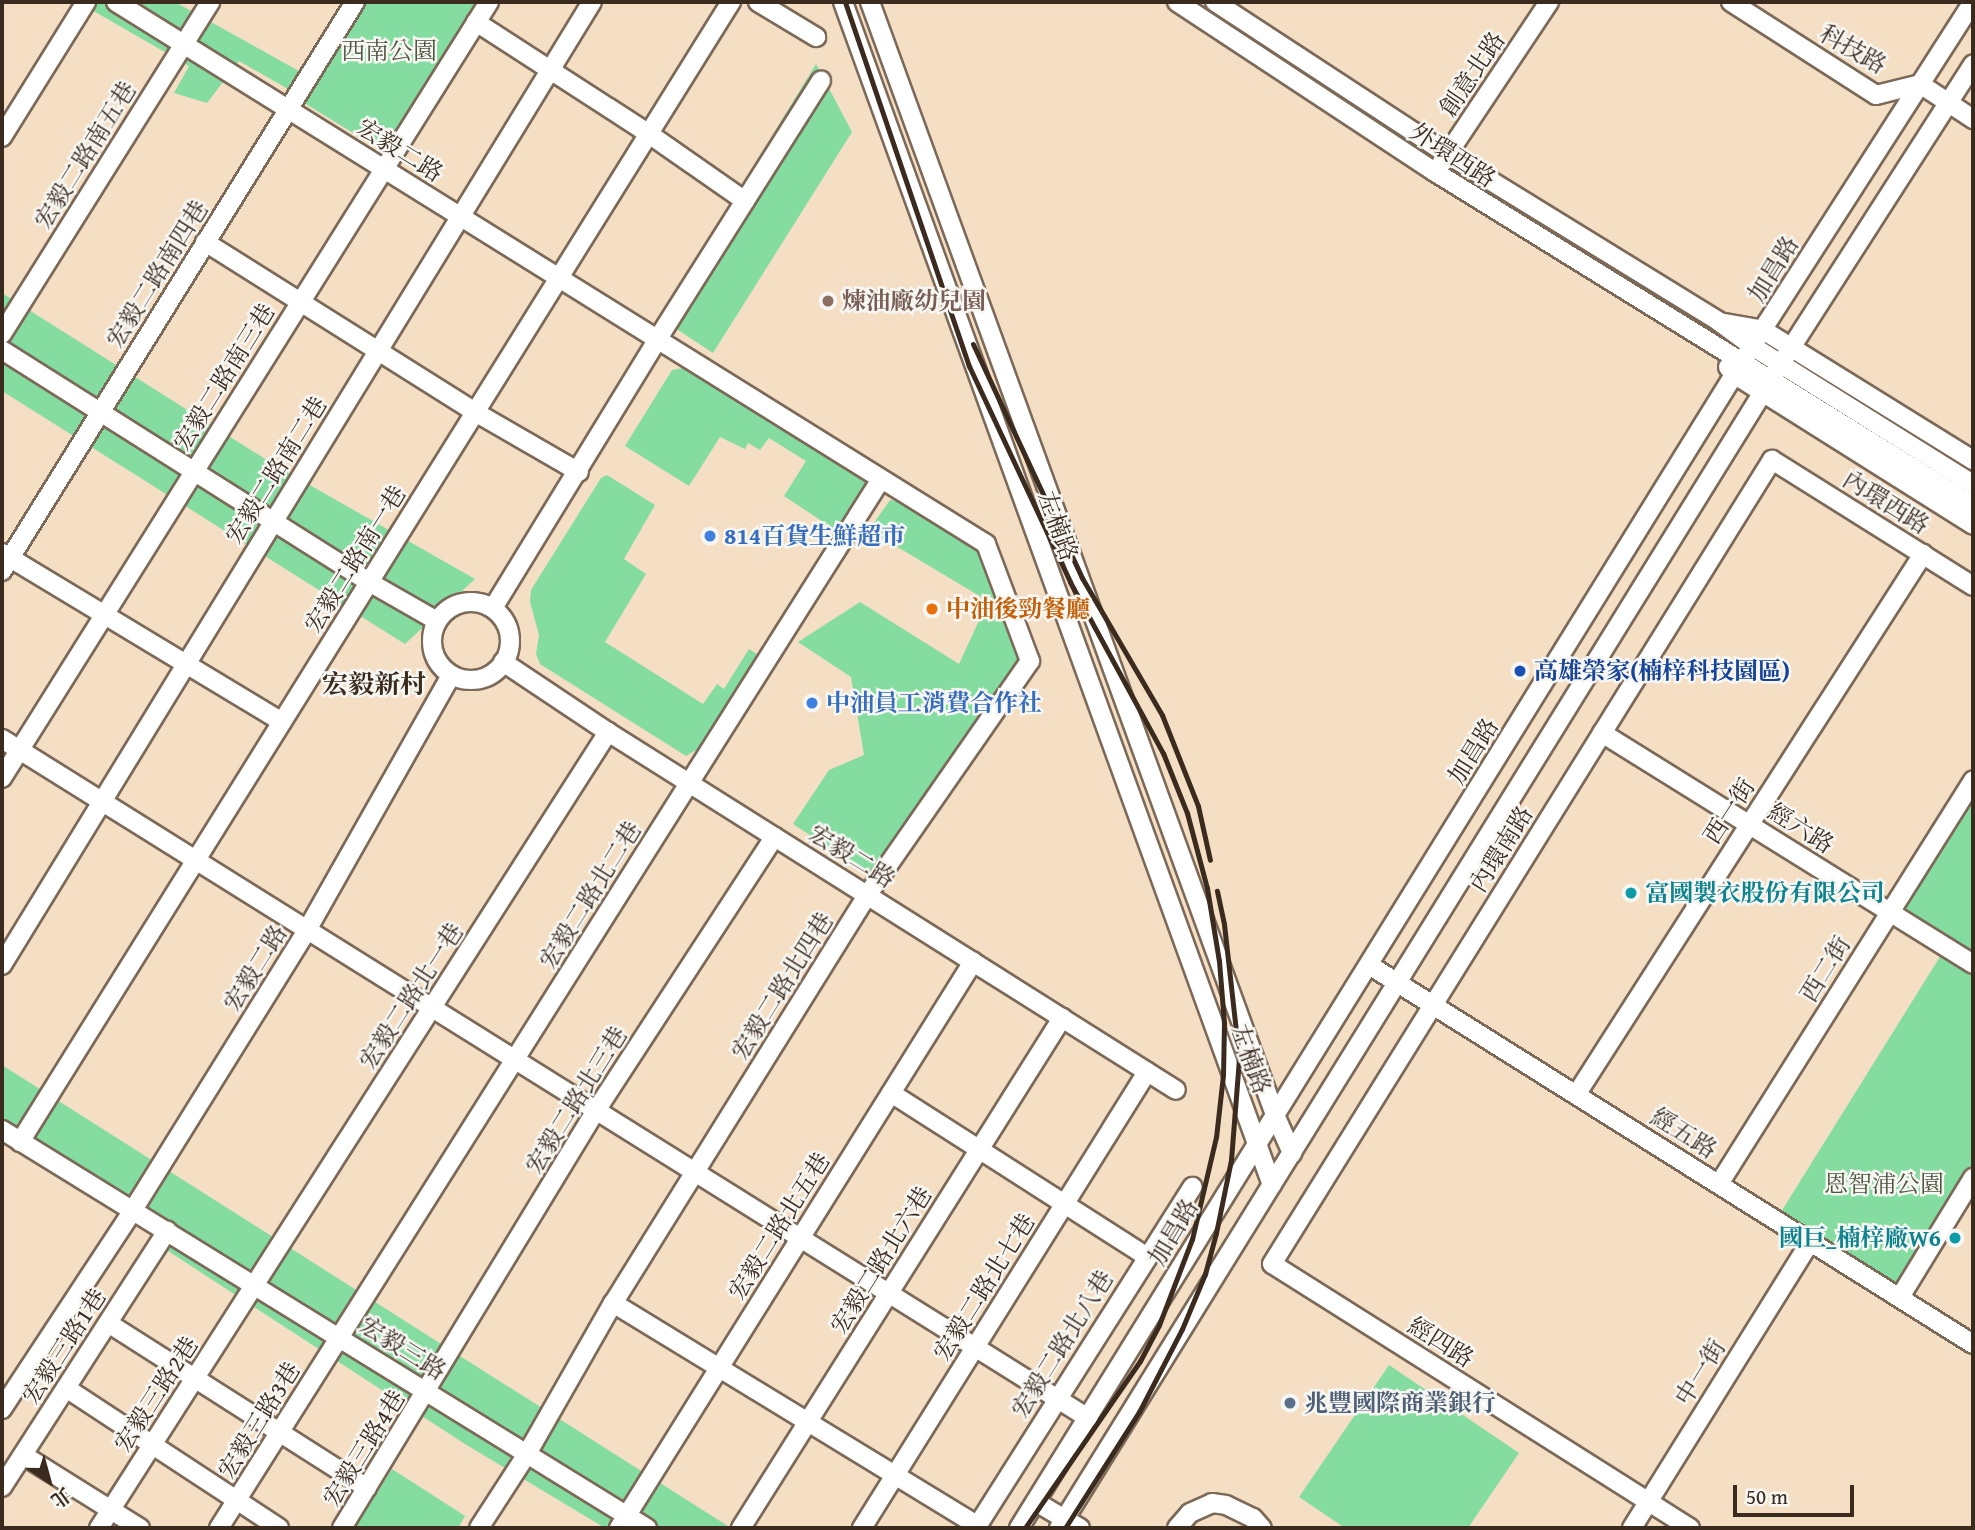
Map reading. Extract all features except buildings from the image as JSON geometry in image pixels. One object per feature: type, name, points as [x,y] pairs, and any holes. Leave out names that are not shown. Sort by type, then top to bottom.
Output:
[{"type":"street","points":[[2,137],[86,2]]},
{"type":"street","name":"宏毅二路","points":[[117,2],[986,544]]},
{"type":"street","name":"宏毅二路南五巷","points":[[2,334],[210,2]]},
{"type":"street","name":"宏毅二路南四巷","points":[[4,561],[355,2]]},
{"type":"street","name":"宏毅二路南三巷","points":[[2,778],[488,2]]},
{"type":"street","name":"宏毅二路南二巷","points":[[2,965],[592,2]]},
{"type":"street","name":"宏毅二路南一巷","points":[[20,1142],[731,2]]},
{"type":"street","points":[[758,2],[816,37]]},
{"type":"street","name":"左楠路","points":[[843,2],[1272,1185]]},
{"type":"street","name":"左楠路","points":[[870,2],[1275,1115],[1292,1153]]},
{"type":"street","name":"外環西路","points":[[1177,2],[1435,172],[1973,506]]},
{"type":"street","name":"外環西路","points":[[1215,2],[1447,155],[1718,321],[1763,330],[1973,460]]},
{"type":"street","name":"創意北路","points":[[1435,172],[1549,2]]},
{"type":"street","name":"科技路","points":[[1731,2],[1876,95],[1920,84]]},
{"type":"street","name":"加昌路","points":[[1019,1528],[1743,361],[1973,2]]},
{"type":"street","points":[[476,22],[649,134],[745,201]]},
{"type":"street","points":[[1036,1502],[1068,1525],[1397,982],[1791,347],[1973,64]]},
{"type":"street","points":[[493,608],[579,472],[657,340],[821,81]]},
{"type":"street","points":[[1920,84],[1973,119]]},
{"type":"street","points":[[205,243],[475,412],[579,472]]},
{"type":"street","name":"外環西路","points":[[1718,321],[1743,361],[1973,525]]},
{"type":"street","points":[[2,350],[369,582],[437,621]]},
{"type":"street","name":"外環西路","points":[[1771,379],[1973,484]]},
{"type":"street","name":"內環西路","points":[[1772,460],[1973,586]]},
{"type":"street","name":"內環南路","points":[[1272,1264],[1772,460]]},
{"type":"street","name":"宏毅二路北二巷","points":[[340,1338],[881,479]]},
{"type":"street","name":"宏毅二路北四巷","points":[[479,1528],[527,1454],[613,1303],[869,894],[1030,661],[986,544]]},
{"type":"street","name":"西一街","points":[[1576,1095],[1923,554]]},
{"type":"street","points":[[4,561],[104,615],[282,722]]},
{"type":"street","points":[[469,601],[493,608],[509,629],[510,642],[503,662],[490,675],[477,679],[452,675],[435,657],[432,645],[437,621],[456,604],[469,601]]},
{"type":"street","name":"宏毅二路","points":[[503,662],[608,732],[869,894],[1176,1090]]},
{"type":"street","name":"宏毅二路","points":[[133,1210],[307,930],[452,675]]},
{"type":"street","name":"宏毅二路北一巷","points":[[255,1285],[608,732]]},
{"type":"street","name":"經六路","points":[[1602,733],[1973,964]]},
{"type":"street","points":[[2,739],[1088,1418]]},
{"type":"street","name":"西二街","points":[[1719,1184],[1973,780]]},
{"type":"street","name":"宏毅二路北三巷","points":[[427,1393],[597,1109],[774,837]]},
{"type":"street","name":"宏毅二路北五巷","points":[[623,1522],[973,962]]},
{"type":"street","name":"經五路","points":[[1369,965],[1973,1344]]},
{"type":"street","name":"宏毅二路北六巷","points":[[741,1528],[1062,1018]]},
{"type":"street","name":"宏毅二路北七巷","points":[[862,1528],[1147,1072]]},
{"type":"street","points":[[891,1093],[1146,1256]]},
{"type":"street","name":"宏毅三路","points":[[2,1130],[527,1454],[623,1522],[647,1528]]},
{"type":"street","points":[[1900,1297],[1973,1178]]},
{"type":"street","name":"宏毅二路北八巷","points":[[977,1527],[1192,1187]]},
{"type":"street","points":[[2,1409],[133,1210]]},
{"type":"street","name":"宏毅三路1巷","points":[[2,1487],[167,1231]]},
{"type":"street","name":"中一街","points":[[1632,1528],[1810,1242]]},
{"type":"street","name":"經四路","points":[[1272,1264],[1690,1528]]},
{"type":"street","name":"宏毅三路2巷","points":[[99,1528],[255,1285]]},
{"type":"street","points":[[613,1303],[977,1527]]},
{"type":"street","points":[[108,1323],[367,1488]]},
{"type":"street","name":"宏毅三路3巷","points":[[219,1528],[340,1338]]},
{"type":"street","points":[[66,1388],[279,1528]]},
{"type":"street","name":"宏毅三路4巷","points":[[342,1528],[427,1393]]},
{"type":"street","points":[[23,1455],[140,1528]]},
{"type":"street","points":[[1177,1528],[1190,1513],[1212,1503],[1226,1505],[1253,1518],[1262,1528]]},
{"type":"green space","points":[[78,2],[175,2],[299,71],[288,89],[239,61],[207,103],[174,93],[189,66]]},
{"type":"green space","name":"西南公園","points":[[363,2],[478,2],[384,152],[301,101]]},
{"type":"green space","points":[[816,64],[852,132],[713,353],[660,318]]},
{"type":"green space","points":[[2,293],[278,467],[475,579],[405,644],[2,391]]},
{"type":"green space","points":[[684,368],[863,473],[866,485],[837,531],[784,496],[806,461],[769,438],[760,450],[748,443],[745,449],[720,437],[689,486],[625,446],[672,370]]},
{"type":"green space","points":[[607,475],[655,505],[624,559],[646,574],[605,642],[703,704],[717,684],[724,689],[749,649],[760,656],[698,749],[686,756],[540,664],[536,654],[539,635],[530,602],[531,590],[601,478]]},
{"type":"green space","points":[[890,500],[903,502],[979,549],[1022,660],[879,871],[867,872],[793,824],[829,770],[864,755],[851,677],[798,642],[860,602],[959,664],[988,601],[869,530]]},
{"type":"green space","name":"恩智浦公園","points":[[1973,780],[1973,1178],[1900,1297],[1776,1220],[1946,947],[1890,912]]},
{"type":"green space","points":[[2,1065],[731,1528],[605,1528],[465,1444],[168,1251],[180,1229],[2,1119]]},
{"type":"green space","points":[[1389,1365],[1519,1453],[1468,1528],[1345,1528],[1299,1497]]},
{"type":"green space","points":[[392,1469],[465,1516],[458,1528],[354,1528]]},
{"type":"railway","points":[[845,2],[969,366],[1070,582],[1163,753],[1187,813],[1207,888],[1219,961],[1224,1023],[1223,1075],[1216,1137],[1192,1239],[1159,1325],[1140,1361],[1025,1528]]},
{"type":"railway","points":[[973,344],[1082,578],[1162,715],[1198,806],[1210,860]]},
{"type":"railway","points":[[1065,1528],[1139,1412],[1182,1329],[1205,1274],[1216,1233],[1231,1160],[1239,1058],[1224,924],[1217,891]]},
{"type":"place","name":"煉油廠幼兒園","points":[[828,301]]},
{"type":"place","name":"814百貨生鮮超市","points":[[710,536]]},
{"type":"place","name":"中油後勁餐廳","points":[[932,609]]},
{"type":"place","name":"高雄榮家(楠梓科技園區)","points":[[1520,671]]},
{"type":"place","name":"中油員工消費合作社","points":[[812,703]]},
{"type":"place","name":"富國製衣股份有限公司","points":[[1631,893]]},
{"type":"place","name":"國巨_楠梓廠W6","points":[[1955,1238]]},
{"type":"place","name":"兆豐國際商業銀行","points":[[1290,1403]]},
{"type":"district","name":"宏毅新村","points":[[374,684]]}]
